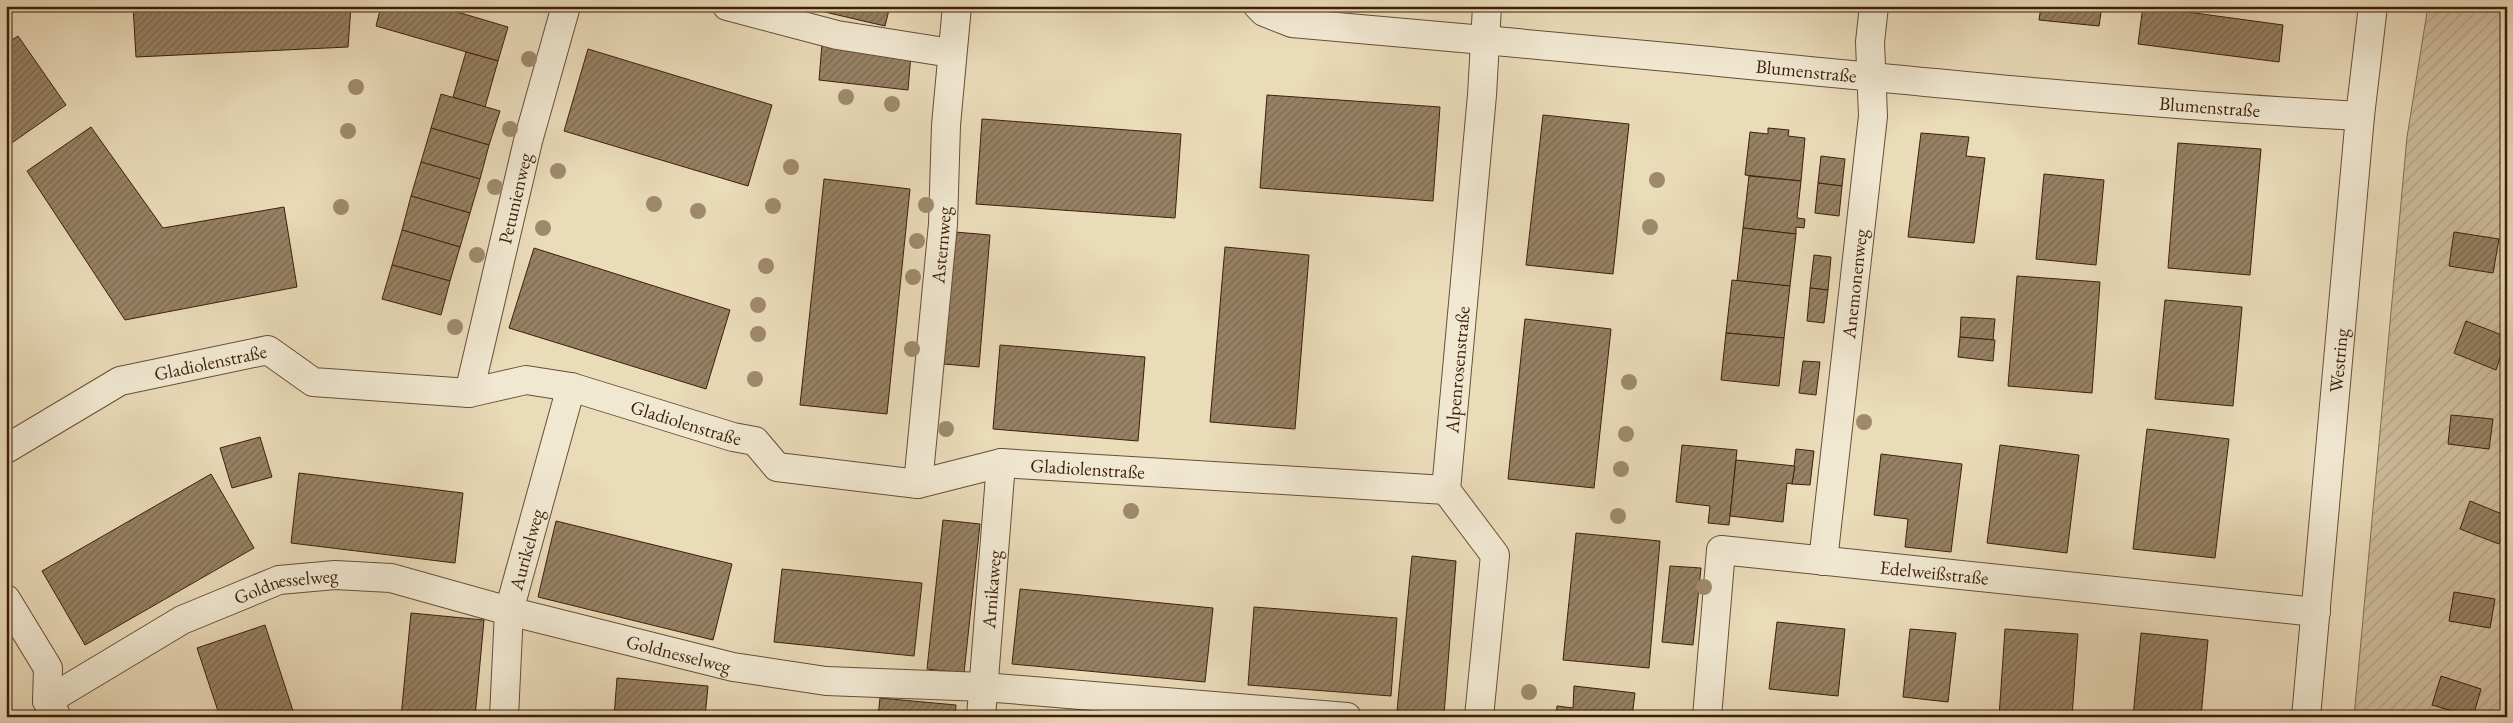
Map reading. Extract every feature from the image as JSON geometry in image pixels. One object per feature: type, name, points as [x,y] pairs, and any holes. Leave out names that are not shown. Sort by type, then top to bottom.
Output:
[{"type":"street","name":"Petunienweg","points":[[469,392],[528,141],[566,6]]},
{"type":"street","points":[[727,6],[837,35],[951,53]]},
{"type":"street","name":"Asternweg","points":[[918,484],[943,224],[946,125],[951,53],[957,6]]},
{"type":"street","name":"Blumenstraße","points":[[1258,6],[1264,12],[1292,24],[1484,40],[1870,79],[2107,99],[2360,116]]},
{"type":"street","name":"Alpenrosenstraße","points":[[1446,490],[1482,95],[1487,6]]},
{"type":"street","name":"Anemonenweg","points":[[1823,561],[1873,116],[1870,79],[1874,6]]},
{"type":"street","name":"Westring","points":[[2306,717],[2360,116],[2373,6]]},
{"type":"street","name":"Gladiolenstraße","points":[[6,449],[120,381],[268,350],[313,382],[469,392],[526,380],[571,387],[733,437],[755,440],[777,467],[918,484],[1001,463],[1446,490]]},
{"type":"street","name":"Aurikelweg","points":[[504,717],[509,611],[571,387]]},
{"type":"street","name":"Arnikaweg","points":[[981,717],[1001,463]]},
{"type":"street","points":[[1446,490],[1495,555],[1479,717]]},
{"type":"street","name":"Edelweißstraße","points":[[1707,717],[1720,550],[2316,612]]},
{"type":"street","name":"Goldnesselweg","points":[[52,709],[182,620],[279,580],[335,575],[391,578],[509,611],[733,667],[826,681],[984,687],[1347,717]]},
{"type":"street","points":[[6,599],[48,668],[52,709]]},
{"type":"shaded area","points":[[2428,6],[2507,6],[2507,717],[2354,717],[2407,137]]},
{"type":"building","points":[[133,6],[351,6],[348,47],[136,57]]},
{"type":"building","points":[[381,6],[437,6],[508,27],[498,61],[376,26]]},
{"type":"building","points":[[799,6],[890,6],[885,26]]},
{"type":"building","points":[[1823,6],[1848,6],[1848,9]]},
{"type":"building","points":[[1945,6],[1991,6],[1991,10]]},
{"type":"building","points":[[2041,6],[2102,6],[2099,26],[2039,20]]},
{"type":"building","points":[[2143,6],[2283,25],[2279,62],[2138,44]]},
{"type":"building","points":[[18,36],[66,105],[6,147],[6,44]]},
{"type":"building","points":[[822,44],[911,54],[908,90],[819,80]]},
{"type":"building","points":[[588,49],[772,105],[748,186],[564,131]]},
{"type":"building","points":[[466,52],[498,61],[485,107],[453,97]]},
{"type":"building","points":[[441,94],[500,111],[489,145],[431,128]]},
{"type":"building","points":[[1267,95],[1440,107],[1433,201],[1260,188]]},
{"type":"building","points":[[1543,115],[1629,124],[1613,274],[1526,265]]},
{"type":"building","points":[[982,119],[1181,134],[1175,218],[976,204]]},
{"type":"building","points":[[91,127],[163,228],[284,207],[297,287],[125,320],[27,171]]},
{"type":"building","points":[[431,128],[489,145],[480,179],[421,162]]},
{"type":"building","points":[[1768,128],[1789,130],[1788,136],[1805,138],[1801,181],[1745,175],[1750,132],[1768,134]]},
{"type":"building","points":[[1921,133],[1969,137],[1966,156],[1985,158],[1974,243],[1908,237]]},
{"type":"building","points":[[2178,143],[2261,149],[2250,275],[2168,268]]},
{"type":"building","points":[[1821,156],[1845,159],[1842,186],[1818,183]]},
{"type":"building","points":[[421,162],[480,179],[470,213],[411,196]]},
{"type":"building","points":[[2044,174],[2104,180],[2096,265],[2036,259]]},
{"type":"building","points":[[1749,176],[1801,181],[1797,218],[1805,219],[1804,228],[1796,227],[1796,234],[1743,228]]},
{"type":"building","points":[[824,179],[910,189],[887,414],[800,405]]},
{"type":"building","points":[[1818,183],[1842,186],[1839,216],[1815,213]]},
{"type":"building","points":[[411,196],[470,213],[460,247],[402,230]]},
{"type":"building","points":[[1743,228],[1796,234],[1790,286],[1737,281]]},
{"type":"building","points":[[402,230],[460,247],[450,281],[392,265]]},
{"type":"building","points":[[955,232],[990,235],[979,367],[944,364]]},
{"type":"building","points":[[2454,232],[2499,239],[2493,273],[2449,266]]},
{"type":"building","points":[[1225,247],[1309,255],[1295,429],[1210,422]]},
{"type":"building","points":[[534,248],[730,310],[706,389],[509,328]]},
{"type":"building","points":[[1814,255],[1831,257],[1828,290],[1810,288]]},
{"type":"building","points":[[392,265],[450,281],[441,315],[382,299]]},
{"type":"building","points":[[2017,276],[2100,282],[2092,393],[2008,386]]},
{"type":"building","points":[[1732,280],[1790,286],[1784,338],[1726,333]]},
{"type":"building","points":[[1810,288],[1828,290],[1824,323],[1807,321]]},
{"type":"building","points":[[2165,300],[2242,307],[2233,406],[2155,399]]},
{"type":"building","points":[[1961,317],[1995,319],[1993,340],[1960,337]]},
{"type":"building","points":[[1525,319],[1611,329],[1594,488],[1508,479]]},
{"type":"building","points":[[2466,321],[2507,337],[2496,370],[2454,353]]},
{"type":"building","points":[[1726,333],[1784,338],[1779,386],[1721,380]]},
{"type":"building","points":[[1960,337],[1995,340],[1993,361],[1958,357]]},
{"type":"building","points":[[1000,345],[1145,357],[1138,441],[993,429]]},
{"type":"building","points":[[1803,361],[1820,362],[1816,395],[1799,393]]},
{"type":"building","points":[[2451,415],[2493,419],[2489,449],[2448,444]]},
{"type":"building","points":[[2147,429],[2229,439],[2215,558],[2133,549]]},
{"type":"building","points":[[260,437],[272,477],[232,488],[220,448]]},
{"type":"building","points":[[1682,445],[1737,450],[1729,525],[1708,523],[1710,506],[1676,502]]},
{"type":"building","points":[[2000,445],[2079,455],[2067,553],[1987,543]]},
{"type":"building","points":[[1796,449],[1814,451],[1810,485],[1792,484]]},
{"type":"building","points":[[1881,454],[1962,464],[1951,552],[1905,547],[1908,519],[1874,515]]},
{"type":"building","points":[[1736,460],[1795,466],[1792,484],[1787,483],[1783,522],[1730,516]]},
{"type":"building","points":[[299,473],[463,493],[455,563],[291,543]]},
{"type":"building","points":[[211,474],[254,548],[85,645],[42,571]]},
{"type":"building","points":[[2470,501],[2507,516],[2507,523],[2499,544],[2460,529]]},
{"type":"building","points":[[943,520],[980,524],[964,673],[927,669]]},
{"type":"building","points":[[556,521],[732,564],[713,640],[538,597]]},
{"type":"building","points":[[1576,533],[1660,541],[1649,668],[1563,660]]},
{"type":"building","points":[[1412,556],[1456,561],[1444,715],[1397,711]]},
{"type":"building","points":[[1670,566],[1701,568],[1693,645],[1662,642]]},
{"type":"building","points":[[782,569],[922,583],[914,656],[774,642]]},
{"type":"building","points":[[1020,589],[1213,608],[1205,682],[1012,664]]},
{"type":"building","points":[[2454,592],[2495,599],[2490,628],[2449,621]]},
{"type":"building","points":[[1254,607],[1397,618],[1391,696],[1248,685]]},
{"type":"building","points":[[411,613],[484,620],[475,717],[401,717]]},
{"type":"building","points":[[1777,622],[1845,629],[1838,696],[1769,689]]},
{"type":"building","points":[[265,625],[295,717],[220,717],[197,648]]},
{"type":"building","points":[[1910,629],[1956,633],[1948,702],[1903,697]]},
{"type":"building","points":[[2005,629],[2078,634],[2072,717],[1999,717]]},
{"type":"building","points":[[2141,633],[2208,640],[2201,717],[2133,717]]},
{"type":"building","points":[[2441,676],[2481,689],[2473,717],[2432,705]]},
{"type":"building","points":[[617,678],[708,686],[705,717],[614,717]]},
{"type":"building","points":[[1574,686],[1635,693],[1632,717],[1556,717],[1557,706],[1573,708]]},
{"type":"building","points":[[880,698],[956,705],[955,717],[878,717]]},
{"type":"building","points":[[1397,711],[1444,715],[1443,717],[1397,717]]},
{"type":"building","points":[[1648,713],[1685,716],[1685,717],[1648,717]]}]
